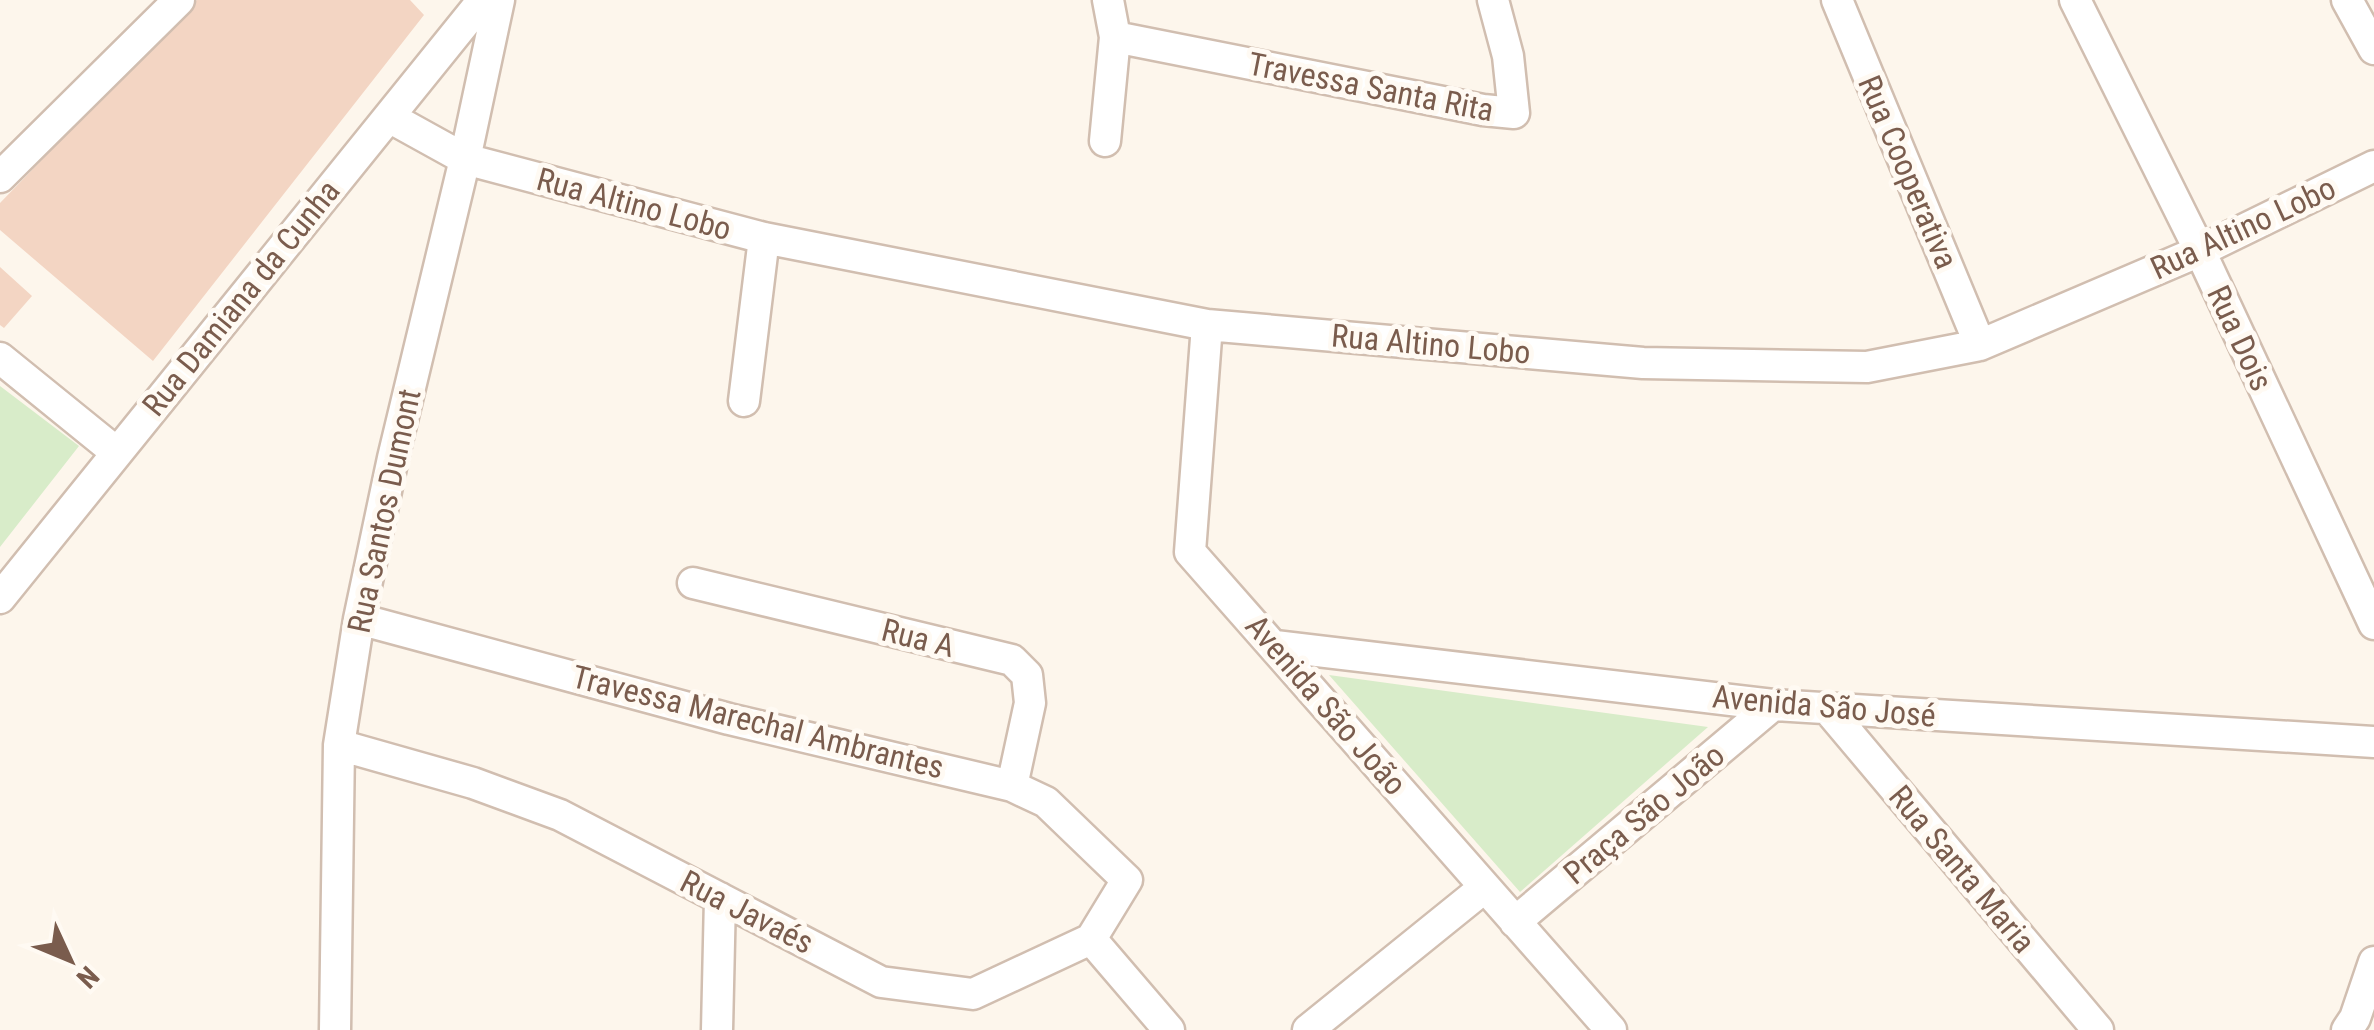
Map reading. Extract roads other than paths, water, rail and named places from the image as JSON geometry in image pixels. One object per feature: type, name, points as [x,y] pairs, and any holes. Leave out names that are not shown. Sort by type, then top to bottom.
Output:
[{"type":"street","points":[[0,177],[178,0]]},
{"type":"street","name":"Rua Damiana da Cunha","points":[[0,598],[483,0]]},
{"type":"street","name":"Rua Santos Dumont","points":[[334,1030],[339,745],[359,619],[392,458],[465,159],[498,0]]},
{"type":"street","points":[[1106,140],[1114,37],[1108,0]]},
{"type":"street","name":"Travessa Santa Rita","points":[[1114,37],[1482,110],[1514,113],[1508,56],[1493,0]]},
{"type":"street","name":"Rua Cooperativa","points":[[1836,0],[1980,345]]},
{"type":"street","name":"Rua Dois","points":[[2075,0],[2200,251],[2374,624]]},
{"type":"street","points":[[2347,0],[2374,49]]},
{"type":"street","name":"Rua Altino Lobo","points":[[389,117],[465,159],[764,238],[1207,325],[1643,363],[1867,366],[1980,345],[2200,251],[2374,166]]},
{"type":"street","points":[[744,402],[764,238]]},
{"type":"street","name":"Avenida São João","points":[[1207,325],[1190,552],[1610,1030]]},
{"type":"street","points":[[0,358],[116,452]]},
{"type":"street","name":"Rua A","points":[[693,584],[1012,660],[1027,675],[1030,703],[1012,786]]},
{"type":"street","name":"Travessa Marechal Ambrantes","points":[[359,619],[729,719],[1012,786],[1046,802],[1126,880],[1091,939]]},
{"type":"street","name":"Avenida São José","points":[[1275,646],[1773,705],[2374,742]]},
{"type":"street","name":"Praça São João","points":[[1516,922],[1773,705]]},
{"type":"street","name":"Rua Santa Maria","points":[[1827,708],[2098,1030]]},
{"type":"street","name":"Rua Javaés","points":[[339,745],[474,783],[560,815],[881,982],[973,994],[1091,939]]},
{"type":"street","points":[[1308,1030],[1484,887]]},
{"type":"street","points":[[717,1030],[720,898]]},
{"type":"street","points":[[1091,939],[1169,1030]]},
{"type":"street","points":[[2358,1025],[2374,962]]}]
